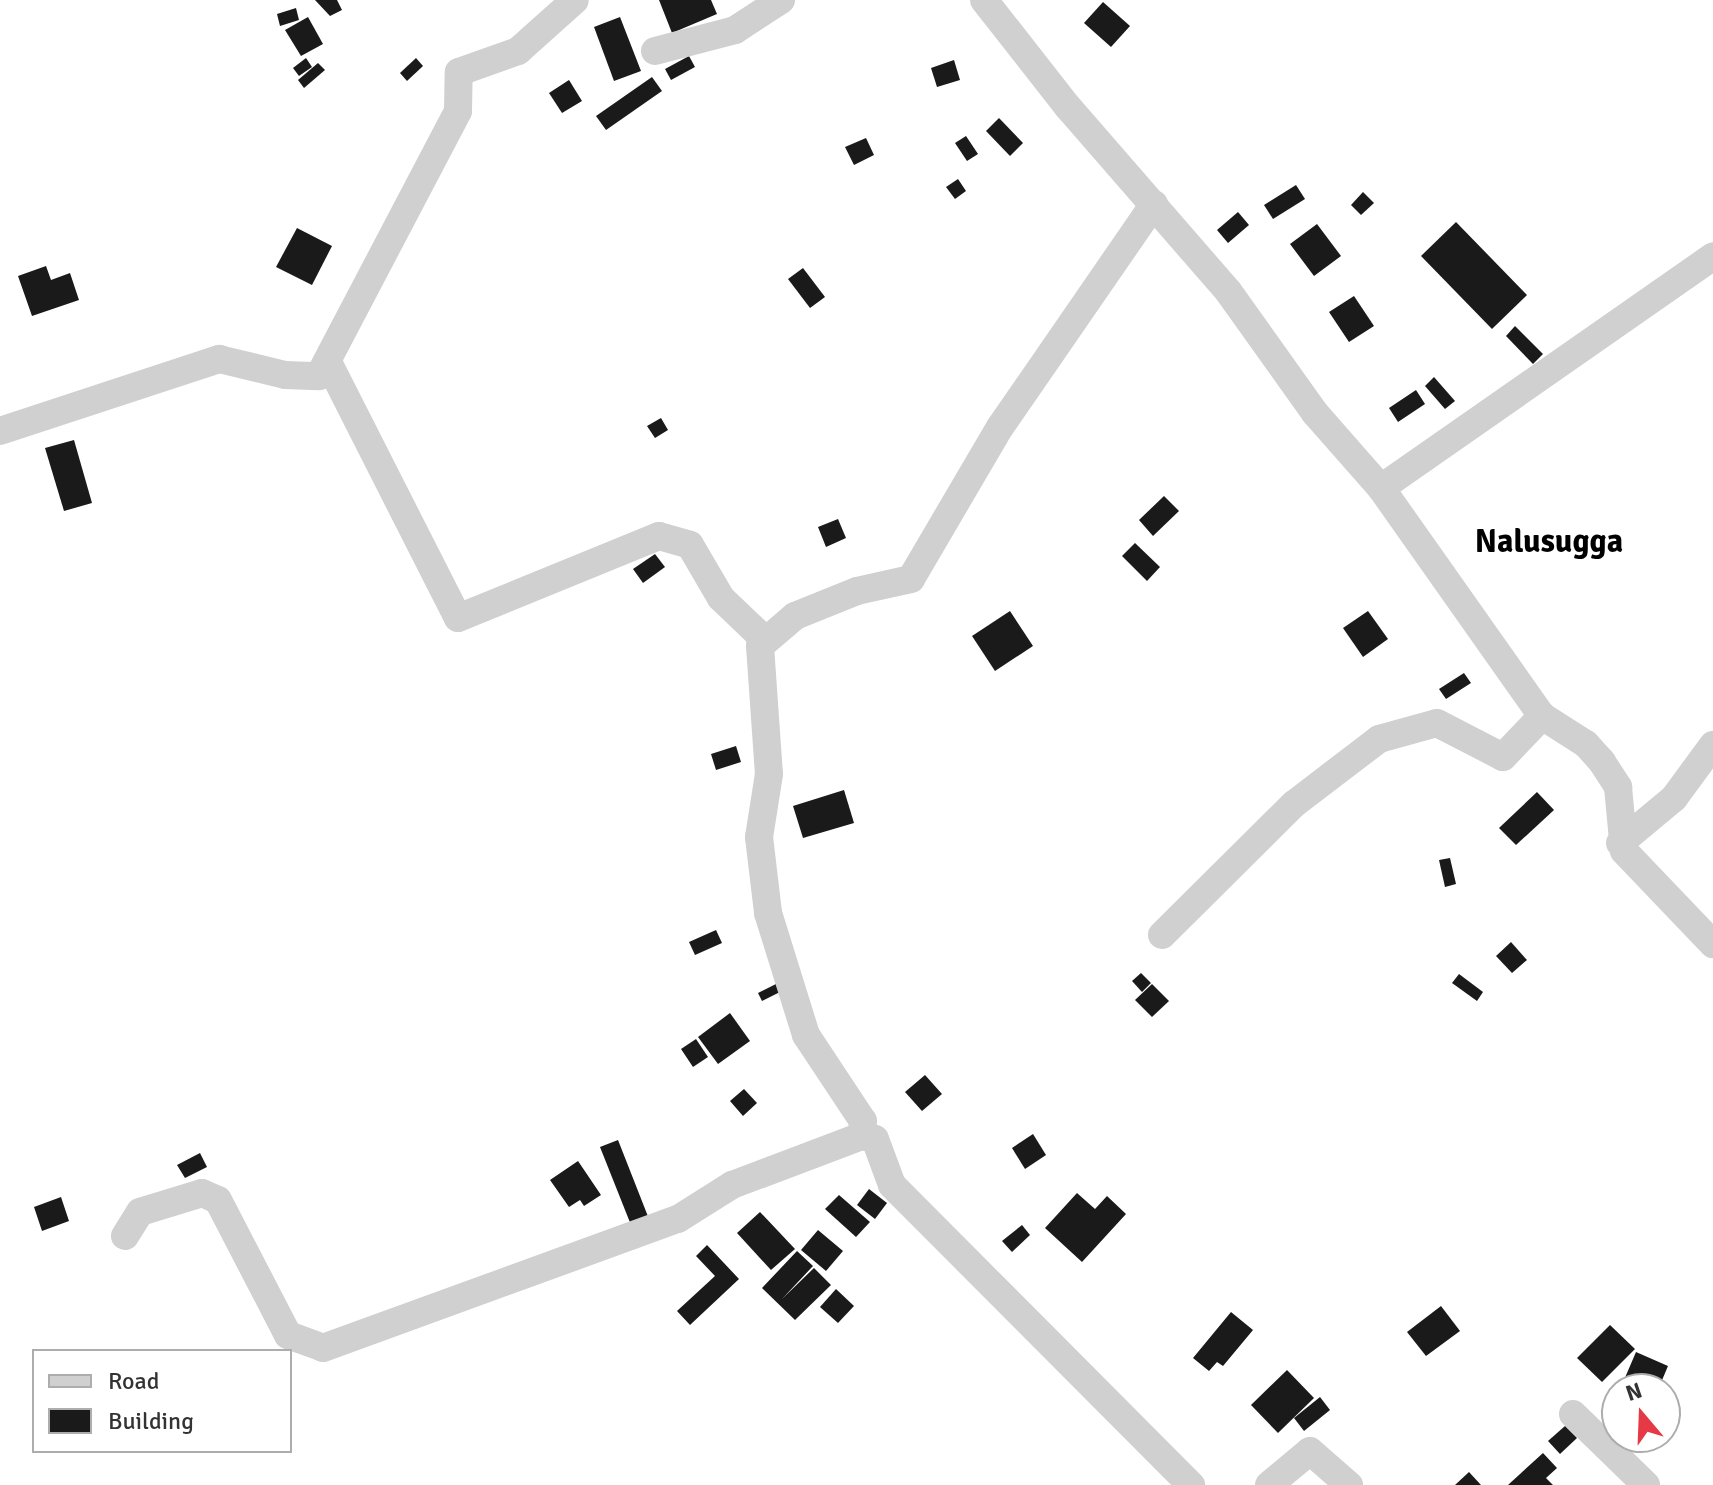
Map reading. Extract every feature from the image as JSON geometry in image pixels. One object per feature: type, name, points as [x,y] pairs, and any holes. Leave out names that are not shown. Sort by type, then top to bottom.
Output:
[{"type":"street","points":[[0,431],[219,359],[285,375],[319,376],[458,111],[459,72],[518,51],[575,0]]},
{"type":"street","points":[[655,51],[735,30],[781,0]]},
{"type":"street","points":[[984,0],[1068,107],[1228,291],[1315,413],[1381,488],[1542,716],[1586,744],[1602,762],[1618,787],[1620,843],[1713,944]]},
{"type":"street","points":[[862,1136],[863,1121],[806,1035],[768,913],[759,837],[769,774],[760,646],[795,616],[857,591],[911,579],[1000,427],[1154,204]]},
{"type":"street","points":[[1381,488],[1713,256]]},
{"type":"street","points":[[328,362],[458,618],[659,536],[690,545],[721,598],[765,640]]},
{"type":"street","points":[[1162,935],[1284,813],[1379,739],[1437,723],[1503,757],[1542,716]]},
{"type":"street","points":[[1620,843],[1674,798],[1713,745]]},
{"type":"street","points":[[125,1236],[140,1212],[202,1193],[218,1200],[288,1335],[323,1348],[678,1219],[732,1185],[862,1136],[875,1139],[892,1185],[1191,1485]]},
{"type":"street","points":[[1573,1414],[1646,1485]]},
{"type":"street","points":[[1269,1485],[1310,1451],[1349,1485]]},
{"type":"building","points":[[315,0],[337,0],[342,10],[330,16]]},
{"type":"building","points":[[659,0],[711,0],[717,14],[672,33]]},
{"type":"building","points":[[1103,2],[1130,26],[1111,47],[1084,23]]},
{"type":"building","points":[[296,8],[299,20],[280,26],[277,14]]},
{"type":"building","points":[[308,17],[323,44],[301,56],[285,30]]},
{"type":"building","points":[[620,17],[641,71],[614,81],[594,27]]},
{"type":"building","points":[[689,56],[695,67],[671,80],[665,69]]},
{"type":"building","points":[[306,58],[312,67],[299,76],[293,68]]},
{"type":"building","points":[[416,58],[423,66],[407,81],[400,73]]},
{"type":"building","points":[[954,60],[960,80],[937,87],[931,68]]},
{"type":"building","points":[[318,63],[325,70],[304,88],[298,80]]},
{"type":"building","points":[[652,77],[662,91],[606,130],[596,116]]},
{"type":"building","points":[[569,80],[582,101],[562,113],[549,93]]},
{"type":"building","points":[[999,118],[1023,143],[1010,156],[986,131]]},
{"type":"building","points":[[966,136],[978,154],[967,161],[955,143]]},
{"type":"building","points":[[866,138],[874,155],[854,165],[845,147]]},
{"type":"building","points":[[958,179],[966,191],[955,199],[946,187]]},
{"type":"building","points":[[1296,185],[1305,199],[1273,219],[1264,205]]},
{"type":"building","points":[[1363,192],[1374,203],[1361,215],[1351,205]]},
{"type":"building","points":[[1238,212],[1249,225],[1228,243],[1217,230]]},
{"type":"building","points":[[1456,222],[1527,295],[1492,329],[1421,256]]},
{"type":"building","points":[[1317,224],[1341,256],[1314,276],[1290,244]]},
{"type":"building","points":[[297,228],[332,246],[312,285],[276,267]]},
{"type":"building","points":[[46,266],[51,280],[70,273],[79,300],[32,316],[18,276]]},
{"type":"building","points":[[803,268],[825,297],[810,308],[788,279]]},
{"type":"building","points":[[1354,296],[1374,326],[1349,342],[1329,312]]},
{"type":"building","points":[[1515,326],[1543,354],[1533,364],[1506,336]]},
{"type":"building","points":[[1434,377],[1455,401],[1445,409],[1425,386]]},
{"type":"building","points":[[1416,390],[1425,404],[1398,422],[1389,408]]},
{"type":"building","points":[[661,418],[668,430],[655,438],[647,426]]},
{"type":"building","points":[[74,440],[92,503],[64,511],[45,448]]},
{"type":"building","points":[[1164,496],[1179,511],[1153,536],[1139,520]]},
{"type":"building","points":[[838,519],[846,538],[826,547],[818,527]]},
{"type":"building","points":[[1135,543],[1160,567],[1147,581],[1122,556]]},
{"type":"building","points":[[655,554],[665,567],[643,583],[633,569]]},
{"type":"building","points":[[1010,611],[1033,646],[995,671],[972,636]]},
{"type":"building","points":[[1368,611],[1388,639],[1363,657],[1343,628]]},
{"type":"building","points":[[1464,673],[1471,683],[1446,699],[1439,689]]},
{"type":"building","points":[[736,746],[741,762],[716,770],[711,754]]},
{"type":"building","points":[[844,790],[854,823],[803,838],[793,806]]},
{"type":"building","points":[[1537,792],[1554,810],[1516,845],[1499,828]]},
{"type":"building","points":[[1450,858],[1456,884],[1445,887],[1439,860]]},
{"type":"building","points":[[716,930],[722,943],[695,955],[689,942]]},
{"type":"building","points":[[1511,942],[1527,960],[1512,973],[1496,956]]},
{"type":"building","points":[[1141,973],[1151,983],[1142,992],[1132,981]]},
{"type":"building","points":[[1459,974],[1483,992],[1477,1001],[1452,983]]},
{"type":"building","points":[[778,983],[782,991],[762,1001],[758,993]]},
{"type":"building","points":[[1152,984],[1169,1001],[1152,1017],[1135,1000]]},
{"type":"building","points":[[730,1013],[750,1041],[718,1064],[698,1037]]},
{"type":"building","points":[[696,1039],[708,1057],[693,1067],[681,1049]]},
{"type":"building","points":[[925,1075],[942,1094],[922,1111],[905,1092]]},
{"type":"building","points":[[744,1089],[757,1103],[743,1116],[730,1101]]},
{"type":"building","points":[[1033,1134],[1046,1155],[1025,1169],[1012,1148]]},
{"type":"building","points":[[618,1140],[649,1219],[631,1225],[600,1147]]},
{"type":"building","points":[[200,1153],[207,1167],[185,1178],[177,1165]]},
{"type":"building","points":[[578,1161],[601,1195],[584,1206],[580,1200],[569,1207],[550,1180]]},
{"type":"building","points":[[869,1189],[887,1203],[875,1219],[857,1205]]},
{"type":"building","points":[[1077,1193],[1095,1209],[1107,1196],[1126,1214],[1082,1262],[1045,1228]]},
{"type":"building","points":[[839,1195],[870,1222],[856,1237],[825,1209]]},
{"type":"building","points":[[61,1197],[69,1221],[42,1231],[34,1207]]},
{"type":"building","points":[[760,1212],[795,1249],[771,1270],[737,1233]]},
{"type":"building","points":[[1022,1225],[1030,1235],[1012,1252],[1002,1241]]},
{"type":"building","points":[[818,1230],[843,1251],[826,1271],[801,1250]]},
{"type":"building","points":[[707,1245],[739,1279],[690,1325],[677,1311],[715,1276],[696,1256]]},
{"type":"building","points":[[797,1251],[813,1266],[782,1299],[814,1268],[831,1285],[795,1320],[762,1288]]},
{"type":"building","points":[[836,1289],[854,1306],[838,1323],[820,1307]]},
{"type":"building","points":[[1441,1306],[1460,1331],[1426,1356],[1407,1332]]},
{"type":"building","points":[[1231,1312],[1253,1330],[1223,1366],[1217,1362],[1209,1371],[1193,1358]]},
{"type":"building","points":[[1610,1325],[1635,1349],[1611,1373],[1601,1373],[1601,1381],[1577,1358]]},
{"type":"building","points":[[1636,1352],[1668,1366],[1665,1373],[1627,1373]]},
{"type":"building","points":[[1287,1370],[1314,1398],[1278,1433],[1251,1405]]},
{"type":"building","points":[[1320,1397],[1330,1410],[1304,1431],[1294,1418]]},
{"type":"building","points":[[1565,1426],[1577,1438],[1560,1454],[1548,1441]]},
{"type":"building","points":[[1543,1453],[1557,1468],[1546,1478],[1553,1485],[1508,1485]]},
{"type":"building","points":[[1469,1472],[1481,1485],[1455,1485]]},
{"type":"district","name":"Nalusugga","points":[[1549,542]]}]
